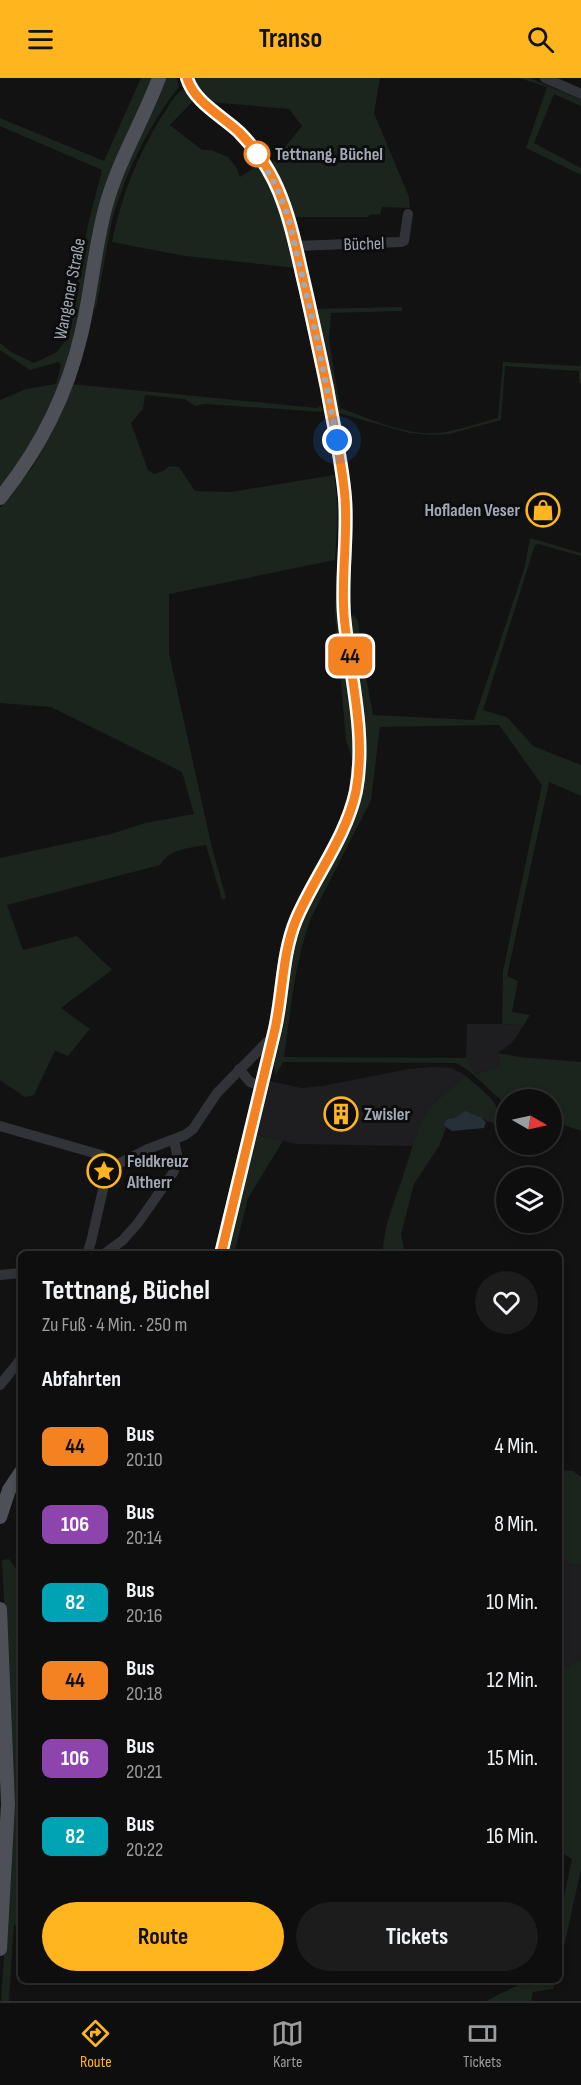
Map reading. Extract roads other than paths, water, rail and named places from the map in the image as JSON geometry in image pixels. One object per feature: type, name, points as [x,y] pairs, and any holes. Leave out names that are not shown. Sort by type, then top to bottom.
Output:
[{"type":"main road","name":"Wangener Straße","points":[[0,498],[35,448],[62,393],[81,336],[100,234],[113,182],[159,78]]},
{"type":"main road","points":[[187,78],[197,96],[239,133],[263,162],[280,193],[296,246],[317,339],[343,477],[346,517],[344,611],[356,700],[358,767],[349,815],[291,933],[285,960],[281,1002],[222,1251]]},
{"type":"main road","points":[[0,1517],[9,1490],[18,1476]]},
{"type":"main road","points":[[0,1609],[8,1804],[0,1949]]},
{"type":"street","points":[[545,78],[581,94]]},
{"type":"street","name":"Büchel","points":[[296,246],[401,242],[404,241],[406,234],[408,214]]},
{"type":"street","points":[[91,1251],[99,1201],[114,1166],[154,1146],[174,1140],[193,1129],[215,1096],[239,1069],[267,1042],[272,1041]]},
{"type":"street","points":[[239,1069],[250,1082],[261,1086]]},
{"type":"street","points":[[0,1126],[101,1155],[114,1166]]},
{"type":"street","points":[[109,1251],[123,1240],[138,1223],[173,1173],[178,1159],[174,1140]]},
{"type":"street","points":[[0,1275],[18,1273]]},
{"type":"street","points":[[0,1385],[18,1363]]},
{"type":"place","name":"Tettnang, Büchel","points":[[257,154]]},
{"type":"place","name":"Hofladen Veser","points":[[543,510]]},
{"type":"place","name":"Zwisler","points":[[341,1114]]},
{"type":"place","name":"Feldkreuz Altherr","points":[[104,1171]]}]
